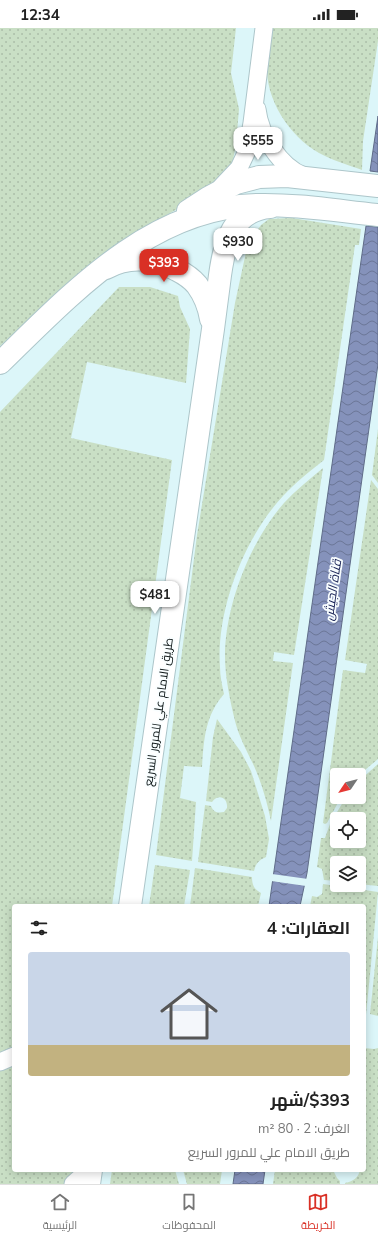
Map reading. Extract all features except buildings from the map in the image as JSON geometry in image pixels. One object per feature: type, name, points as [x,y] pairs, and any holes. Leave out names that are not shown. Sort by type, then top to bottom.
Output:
[{"type":"main road","points":[[0,363],[56,309],[97,273],[138,243],[208,198],[236,184],[258,177],[287,176],[369,185]]},
{"type":"main road","points":[[138,243],[183,220],[211,212],[250,205],[283,206],[368,214]]},
{"type":"main road","name":"طريق الامام علي للمرور السريع","points":[[130,904],[213,328],[221,260],[232,230],[242,218],[252,211],[265,207],[283,206]]},
{"type":"main road","name":"طريق الامام علي للمرور السريع","points":[[97,273],[114,264],[126,260],[142,259],[157,262],[187,275],[197,284],[205,298],[210,310],[213,328]]},
{"type":"main road","points":[[89,1184],[90,1172]]},
{"type":"street","points":[[208,198],[225,184],[239,168],[247,151],[264,28]]},
{"type":"street","points":[[255,95],[257,112],[262,128],[278,158],[288,168],[309,178]]},
{"type":"street","points":[[0,1062],[12,1057]]},
{"type":"street","points":[[73,1184],[88,1172]]},
{"type":"green space","points":[[0,28],[236,28],[231,73],[239,109],[236,144],[231,171],[200,196],[137,232],[91,263],[0,346]]},
{"type":"green space","points":[[272,28],[378,28],[378,41],[363,141],[362,170],[329,158],[308,146],[289,127],[281,115],[270,90],[267,77],[268,50]]},
{"type":"green space","points":[[292,218],[361,229],[359,245],[355,245],[324,460],[283,496],[269,513],[256,532],[235,576],[223,622],[220,645],[220,667],[224,694],[209,719],[205,737],[202,767],[184,766],[180,798],[196,802],[192,861],[156,855],[197,535],[235,303],[246,252],[254,235],[261,225],[269,219]]},
{"type":"green space","points":[[119,287],[150,287],[178,296],[180,307],[190,329],[186,383],[87,362],[71,438],[172,460],[112,904],[12,904],[12,1172],[76,1172],[75,1177],[66,1184],[0,1184],[0,412]]},
{"type":"green space","points":[[378,429],[378,483],[372,475]]},
{"type":"green space","points":[[323,468],[294,655],[274,652],[273,661],[293,663],[271,821],[266,800],[254,766],[235,721],[226,672],[226,636],[235,595],[242,574],[261,535],[284,503]]},
{"type":"green space","points":[[371,480],[378,489],[378,759],[366,769],[330,768],[343,670],[365,673],[367,664],[345,660]]},
{"type":"green space","points":[[217,719],[241,752],[251,771],[265,816],[269,839],[266,857],[258,862],[254,871],[198,862],[205,805],[211,806],[213,810],[218,812],[224,812],[227,808],[225,799],[220,797],[212,802],[206,801],[213,737]]},
{"type":"green space","points":[[378,764],[378,886],[366,885],[366,856],[330,856],[330,880],[324,880],[322,869],[317,867],[321,838],[325,838],[330,824],[330,848],[366,848],[366,812],[337,812],[342,804],[366,804],[366,775]]},
{"type":"green space","points":[[330,769],[330,804],[337,804],[333,812],[330,812],[330,817],[327,823],[323,823]]},
{"type":"green space","points":[[155,865],[190,870],[184,904],[149,904]]},
{"type":"green space","points":[[195,868],[252,877],[254,886],[261,893],[258,904],[190,904]]},
{"type":"green space","points":[[323,884],[330,885],[330,892],[366,892],[366,890],[378,892],[366,1015],[366,904],[310,904],[312,896],[317,897],[322,894]]},
{"type":"green space","points":[[378,937],[378,1016],[370,1014]]},
{"type":"green space","points":[[366,1048],[378,1048],[378,1184],[345,1184],[355,1179],[359,1172],[366,1172]]},
{"type":"green space","points":[[112,1172],[176,1172],[179,1184],[110,1184]]},
{"type":"green space","points":[[184,1172],[222,1172],[220,1184],[187,1184]]},
{"type":"green space","points":[[275,1172],[334,1172],[340,1181],[340,1184],[273,1184]]},
{"type":"water","points":[[378,116],[378,172],[370,171]]},
{"type":"water","name":"قناة الجيش","points":[[366,226],[378,227],[378,364],[307,873],[300,904],[269,904]]},
{"type":"water","points":[[235,1172],[265,1172],[263,1184],[233,1184]]},
{"type":"pier","points":[[272,874],[308,879],[306,886],[271,881]]}]
